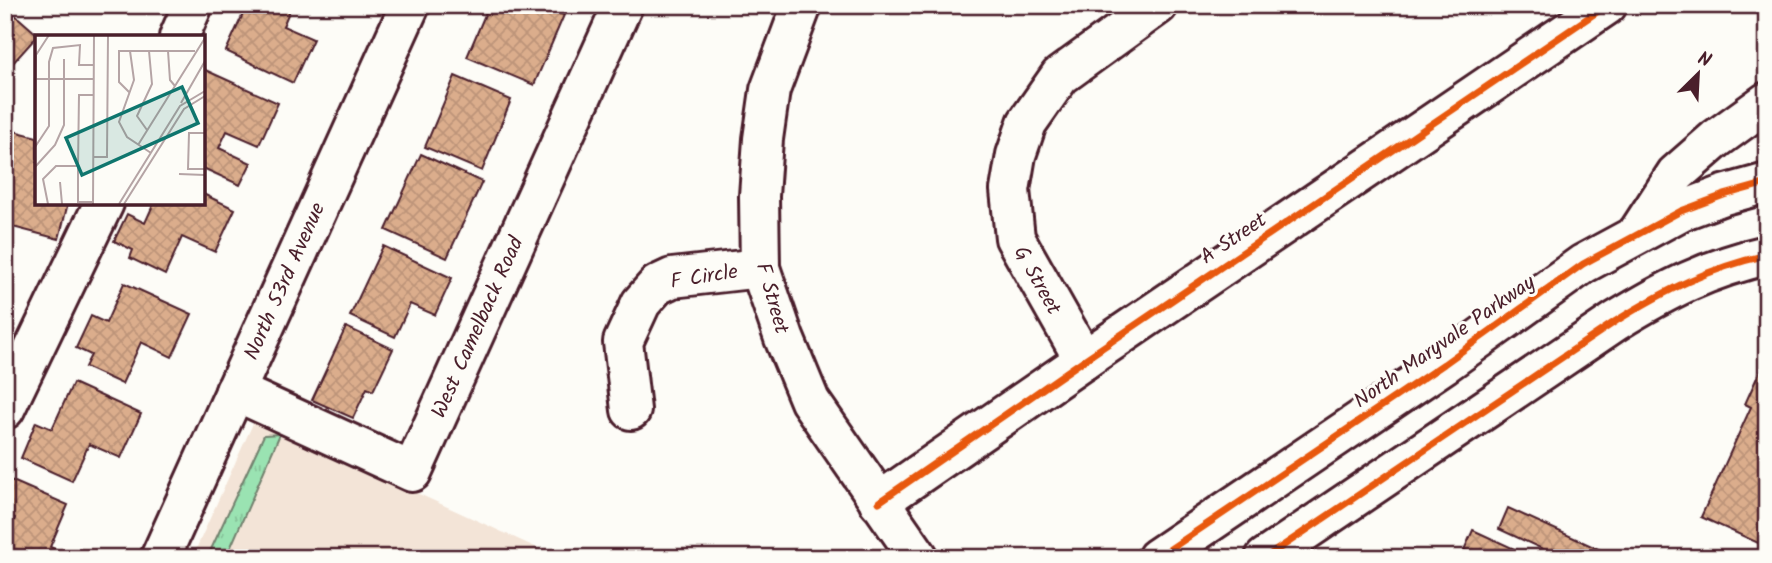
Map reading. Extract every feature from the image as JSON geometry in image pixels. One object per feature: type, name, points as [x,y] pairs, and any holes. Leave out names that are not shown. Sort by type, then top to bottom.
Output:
[{"type":"street","points":[[180,35],[193,5]]},
{"type":"street","name":"North 53rd Avenue","points":[[160,558],[410,5]]},
{"type":"street","name":"West Camelback Road","points":[[235,391],[412,472],[623,5]]},
{"type":"street","name":"F Street","points":[[802,5],[771,90],[765,127],[759,196],[760,268],[784,338],[810,401],[919,558]]},
{"type":"street","name":"G Street","points":[[1084,360],[1014,238],[1010,190],[1016,155],[1027,123],[1060,76],[1158,5]]},
{"type":"street","name":"A Street","points":[[879,502],[1607,5]]},
{"type":"street","name":"North Maryvale Parkway","points":[[1638,233],[1676,174],[1716,139],[1767,102]]},
{"type":"street","name":"North Maryvale Parkway","points":[[1157,558],[1444,364],[1583,264],[1681,211],[1767,183]]},
{"type":"street","points":[[5,410],[103,205]]},
{"type":"street","points":[[1265,558],[1666,290],[1731,264],[1767,254]]},
{"type":"street","name":"F Circle","points":[[631,410],[622,342],[641,303],[657,285],[672,278],[760,268]]},
{"type":"shaded area","points":[[255,419],[559,558],[192,558]]},
{"type":"green space","points":[[280,434],[226,558],[207,558],[264,435]]},
{"type":"building","points":[[238,5],[292,5],[283,26],[313,39],[293,83],[226,51],[244,12],[236,8]]},
{"type":"building","points":[[489,5],[541,5],[564,15],[534,85],[467,57]]},
{"type":"building","points":[[5,6],[38,35],[35,35],[35,38],[5,72]]},
{"type":"building","points":[[205,70],[278,103],[259,145],[227,131],[219,148],[251,163],[240,185],[205,169]]},
{"type":"building","points":[[455,76],[511,100],[482,171],[425,147]]},
{"type":"building","points":[[10,130],[35,136],[35,205],[68,205],[59,239],[5,225],[5,149]]},
{"type":"building","points":[[421,154],[482,182],[447,258],[386,230]]},
{"type":"building","points":[[205,195],[235,209],[215,252],[182,237],[165,275],[130,258],[133,250],[114,241],[127,214],[145,223],[153,205],[205,205]]},
{"type":"building","points":[[383,246],[452,278],[435,315],[410,304],[395,337],[350,316]]},
{"type":"building","points":[[124,283],[192,314],[172,357],[141,342],[122,384],[85,367],[91,355],[76,348],[91,316],[106,323]]},
{"type":"building","points":[[346,327],[393,349],[373,391],[367,388],[353,418],[312,400]]},
{"type":"building","points":[[1767,355],[1767,547],[1701,517],[1751,407],[1745,404]]},
{"type":"building","points":[[73,383],[141,414],[121,458],[89,444],[72,481],[21,458],[36,422],[52,429]]},
{"type":"building","points":[[8,479],[68,505],[50,547],[76,558],[5,558],[5,541],[15,518],[5,514],[5,485]]},
{"type":"building","points":[[1508,508],[1618,558],[1562,558],[1499,529]]},
{"type":"building","points":[[1473,530],[1534,558],[1481,558],[1464,550]]},
{"type":"cycle path","points":[[879,502],[1607,5]]},
{"type":"cycle path","points":[[1157,558],[1444,364],[1583,264],[1681,211],[1767,183]]},
{"type":"cycle path","points":[[1265,558],[1634,310],[1707,273],[1767,255]]}]
